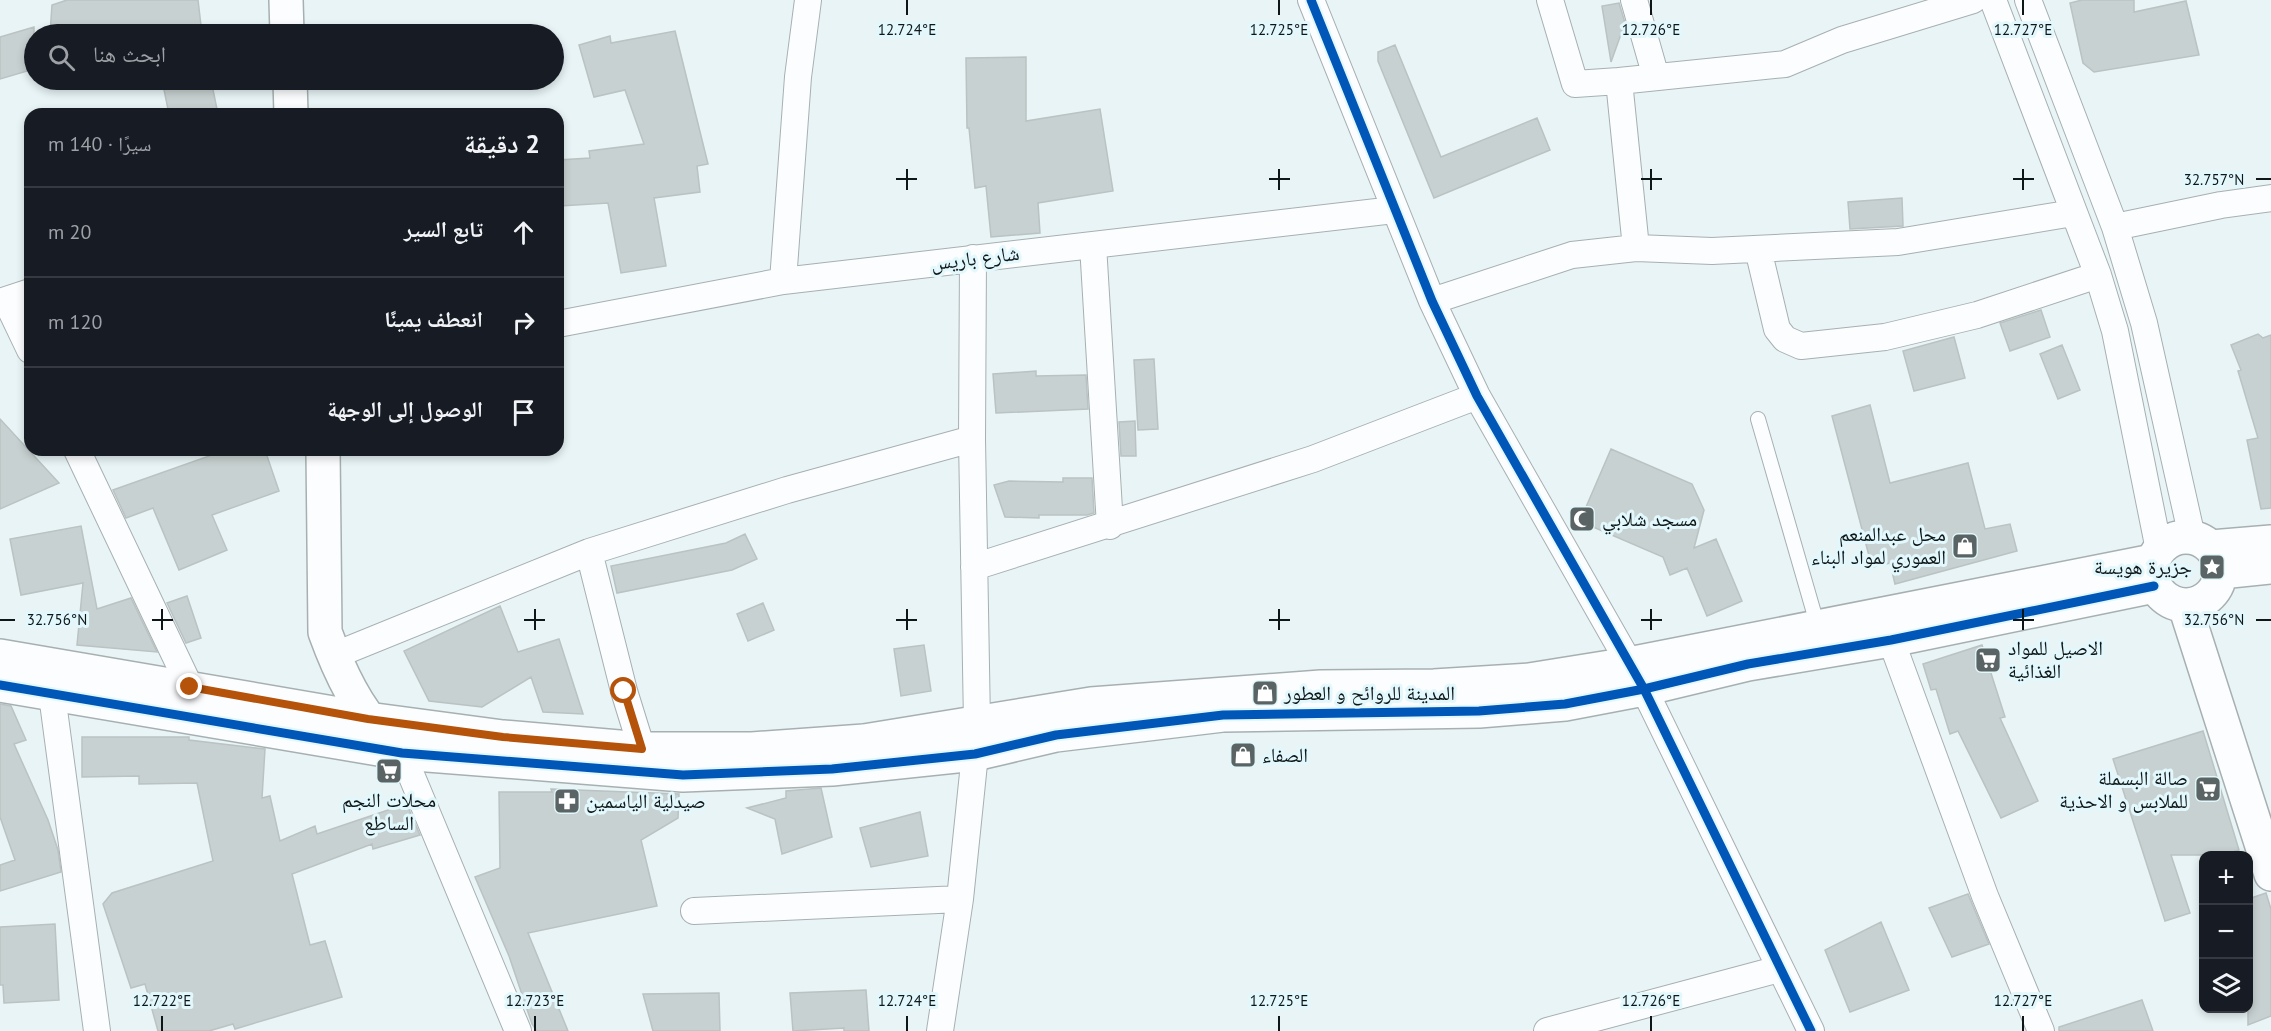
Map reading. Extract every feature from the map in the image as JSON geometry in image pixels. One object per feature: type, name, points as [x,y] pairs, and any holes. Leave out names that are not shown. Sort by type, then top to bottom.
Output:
[{"type":"street","points":[[286,0],[287,24]]},
{"type":"street","points":[[783,281],[798,77],[808,0]]},
{"type":"street","points":[[1311,0],[1432,301],[1477,396],[1637,677],[1811,1031]]},
{"type":"street","points":[[1550,0],[1575,84],[1579,86],[1785,64],[1842,40],[1973,0]]},
{"type":"street","points":[[1634,0],[1656,77]]},
{"type":"street","points":[[1993,0],[2098,275],[2115,330],[2155,566],[2164,598],[2194,604]]},
{"type":"street","points":[[2028,0],[2115,227],[2218,584],[2194,604]]},
{"type":"street","points":[[1619,81],[1636,248]]},
{"type":"street","points":[[290,90],[291,108]]},
{"type":"street","points":[[2115,227],[2221,205],[2271,198]]},
{"type":"street","name":"شارع باريس","points":[[564,323],[783,281],[1394,210]]},
{"type":"street","points":[[1432,301],[1523,269],[1572,255],[1636,248],[1712,251],[1898,242],[2073,213]]},
{"type":"street","points":[[1093,245],[1110,526]]},
{"type":"street","points":[[1758,249],[1777,329],[1785,339],[1801,346],[1885,337],[1977,315],[2098,275]]},
{"type":"street","points":[[940,1031],[960,899],[976,739],[972,439],[973,258]]},
{"type":"street","points":[[24,294],[3,301],[24,339]]},
{"type":"street","points":[[974,567],[1110,526],[1312,459],[1477,396]]},
{"type":"street","points":[[333,656],[589,552],[787,489],[972,439]]},
{"type":"street","points":[[80,456],[190,687]]},
{"type":"street","points":[[323,456],[325,632],[333,656],[368,719],[402,753],[518,1031]]},
{"type":"street","points":[[1637,677],[1748,664],[1891,640],[2155,566],[2168,542],[2179,537],[2208,552],[2271,567]]},
{"type":"street","points":[[2208,552],[2271,542]]},
{"type":"street","points":[[589,552],[624,691],[642,749]]},
{"type":"street","points":[[0,656],[368,719],[503,737],[642,749],[752,749],[853,741],[1056,735],[1223,715],[1479,711],[1565,704],[1637,677],[1818,627],[2155,566]]},
{"type":"street","points":[[2194,604],[2271,799]]},
{"type":"street","points":[[2194,604],[2271,874]]},
{"type":"street","points":[[1891,640],[1985,897],[2041,1031]]},
{"type":"street","points":[[0,685],[402,753],[683,775],[832,769],[976,739]]},
{"type":"street","points":[[52,695],[97,1031]]},
{"type":"street","points":[[694,911],[960,899]]},
{"type":"street","points":[[1560,1030],[1779,969]]},
{"type":"lane","points":[[1758,419],[1818,627]]},
{"type":"building","points":[[67,0],[198,0],[201,24],[51,24],[52,5]]},
{"type":"building","points":[[2082,0],[2134,0],[2134,12],[2186,1],[2199,55],[2094,72],[2083,63],[2070,3]]},
{"type":"building","points":[[1619,3],[1625,23],[1611,62],[1602,6]]},
{"type":"building","points":[[24,30],[24,72],[0,79],[0,37]]},
{"type":"building","points":[[675,31],[708,164],[697,166],[700,192],[654,198],[666,266],[621,273],[608,203],[564,206],[564,160],[590,158],[589,151],[644,144],[625,90],[594,97],[579,45],[610,36],[611,43]]},
{"type":"building","points":[[1395,45],[1441,157],[1537,118],[1550,150],[1434,198],[1378,61],[1378,52]]},
{"type":"building","points":[[1026,57],[1026,121],[1100,109],[1113,191],[1038,203],[1040,233],[991,237],[986,186],[975,188],[969,128],[967,128],[966,58]]},
{"type":"building","points":[[164,90],[213,90],[217,108],[168,108]]},
{"type":"building","points":[[1902,198],[1903,226],[1850,229],[1848,202]]},
{"type":"building","points":[[2041,310],[2050,337],[2010,351],[2000,323]]},
{"type":"building","points":[[2258,334],[2263,338],[2271,335],[2271,508],[2261,509],[2247,440],[2258,438],[2238,371],[2241,370],[2231,345]]},
{"type":"building","points":[[1954,337],[1965,378],[1914,391],[1903,351]]},
{"type":"building","points":[[2062,345],[2080,390],[2058,399],[2040,354]]},
{"type":"building","points":[[1154,359],[1158,429],[1138,430],[1134,360]]},
{"type":"building","points":[[1036,371],[1036,376],[1086,375],[1088,409],[996,413],[993,374]]},
{"type":"building","points":[[1870,405],[1890,483],[1968,463],[1985,529],[2010,524],[2017,551],[1895,584],[1890,563],[1872,567],[1832,416]]},
{"type":"building","points":[[0,419],[24,445],[24,456],[34,456],[59,483],[0,509]]},
{"type":"building","points":[[1135,421],[1136,456],[1121,456],[1119,422]]},
{"type":"building","points":[[1611,449],[1692,484],[1704,510],[1694,548],[1716,539],[1742,601],[1707,616],[1687,568],[1670,575],[1663,557],[1586,524],[1583,514]]},
{"type":"building","points":[[209,456],[267,456],[279,491],[212,515],[227,550],[179,570],[153,508],[126,518],[113,490]]},
{"type":"building","points":[[1063,478],[1092,478],[1094,513],[1039,515],[1039,518],[1005,517],[994,485],[1009,481],[1063,482]]},
{"type":"building","points":[[81,526],[97,609],[131,598],[157,652],[77,645],[83,583],[21,595],[10,539]]},
{"type":"building","points":[[745,534],[757,559],[732,570],[617,593],[611,566],[726,543]]},
{"type":"building","points":[[187,596],[201,638],[186,643],[167,603]]},
{"type":"building","points":[[763,603],[774,630],[748,641],[737,614]]},
{"type":"building","points":[[500,606],[518,652],[559,639],[583,714],[543,712],[531,677],[482,707],[429,701],[404,651]]},
{"type":"building","points":[[924,645],[931,691],[901,696],[894,649]]},
{"type":"building","points":[[1982,645],[2005,717],[2000,718],[2038,801],[2001,818],[1958,731],[1950,734],[1936,689],[1931,690],[1923,664]]},
{"type":"building","points":[[0,704],[11,706],[26,740],[14,744],[48,820],[58,850],[61,872],[0,891],[0,865],[15,860],[0,817]]},
{"type":"building","points":[[2203,731],[2239,850],[2199,851],[2199,855],[2171,855],[2190,913],[2165,921],[2113,759]]},
{"type":"building","points":[[82,737],[189,737],[189,740],[265,749],[262,798],[270,796],[280,841],[315,826],[317,834],[394,808],[408,807],[420,835],[373,849],[372,844],[292,874],[310,945],[325,941],[342,997],[235,1029],[233,1024],[209,1031],[158,1031],[145,984],[131,988],[103,904],[112,893],[213,861],[197,783],[139,784],[139,776],[82,777]]},
{"type":"building","points":[[821,788],[832,837],[782,854],[775,819],[747,808],[786,798],[786,791]]},
{"type":"building","points":[[551,789],[679,794],[678,818],[641,840],[657,906],[528,933],[568,1031],[537,1031],[532,1024],[509,956],[475,877],[500,868],[499,792],[552,792]]},
{"type":"building","points":[[920,812],[928,856],[871,867],[860,828]]},
{"type":"building","points":[[2266,893],[2271,909],[2271,1016],[2248,1025],[2248,1013],[2253,1013],[2253,897]]},
{"type":"building","points":[[1968,894],[1989,944],[1952,957],[1929,908]]},
{"type":"building","points":[[1881,922],[1909,990],[1850,1012],[1825,950]]},
{"type":"building","points":[[55,924],[59,1000],[4,1003],[3,985],[0,985],[0,927]]},
{"type":"building","points":[[866,990],[869,1031],[844,1031],[844,1028],[793,1031],[790,993]]},
{"type":"building","points":[[719,993],[720,1031],[653,1031],[643,994]]},
{"type":"building","points":[[2142,1000],[2153,1031],[2059,1031],[2059,1027]]},
{"type":"cycle path","points":[[1311,0],[1432,301],[1477,396],[1644,689],[1811,1031]]},
{"type":"cycle path","points":[[0,685],[402,753],[683,775],[832,769],[975,754],[1056,735],[1223,715],[1479,711],[1565,704],[1644,689],[1748,664],[1891,640],[2154,586]]},
{"type":"place","name":"مسجد شلابي","points":[[1582,519]]},
{"type":"place","name":"محل عبدالمنعم العموري لمواد البناء","points":[[1965,546]]},
{"type":"place","name":"جزيرة هويسة","points":[[2212,567]]},
{"type":"place","name":"الاصيل للمواد الغذائية","points":[[1988,660]]},
{"type":"place","name":"المدينة للروائح و العطور","points":[[1265,693]]},
{"type":"place","name":"الصفاء","points":[[1243,755]]},
{"type":"place","name":"محلات النجم الساطع","points":[[389,771]]},
{"type":"place","name":"صالة البسملة للملابس و الاحذية","points":[[2208,789]]},
{"type":"place","name":"صيدلية الياسمين","points":[[567,801]]},
{"type":"route","points":[[190,687],[368,719],[503,737],[642,749],[624,691]]}]
